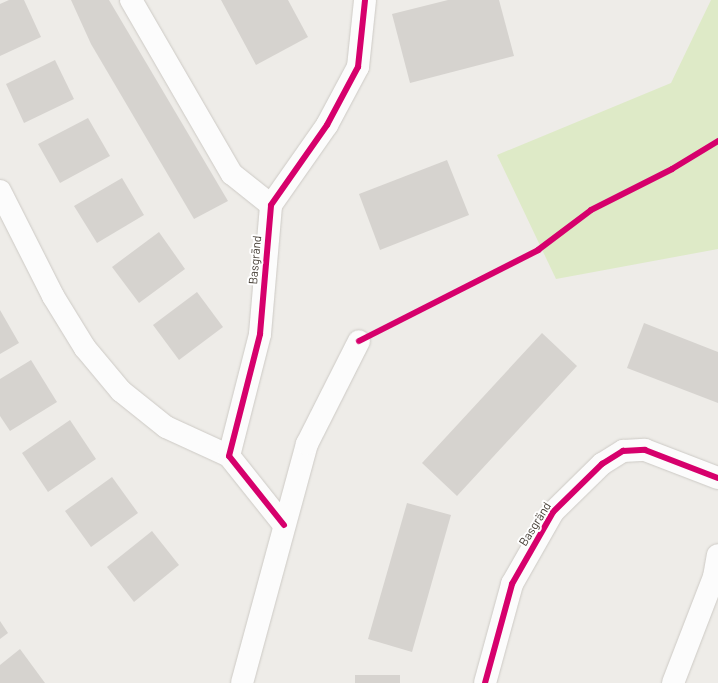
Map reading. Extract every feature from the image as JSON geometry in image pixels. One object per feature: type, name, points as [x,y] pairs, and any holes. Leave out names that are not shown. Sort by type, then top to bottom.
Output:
[{"type":"street","points":[[131,0],[232,174],[271,205],[327,125],[358,67],[365,0]]},
{"type":"street","points":[[0,191],[53,296],[85,348],[121,391],[166,427],[229,456],[284,525]]},
{"type":"street","name":"Basgränd","points":[[229,456],[260,334],[271,205]]},
{"type":"street","points":[[242,683],[307,444],[359,341]]},
{"type":"street","name":"Basgränd","points":[[485,683],[512,584],[553,512],[602,464],[623,450],[645,450],[718,478]]},
{"type":"street","points":[[673,683],[714,577],[718,555]]},
{"type":"green space","points":[[711,0],[718,0],[718,249],[556,279],[497,155],[671,83]]},
{"type":"building","points":[[9,0],[24,0],[41,37],[0,56],[0,4]]},
{"type":"building","points":[[71,0],[109,0],[228,201],[194,219],[91,44]]},
{"type":"building","points":[[221,0],[288,0],[308,37],[256,65]]},
{"type":"building","points":[[448,0],[499,0],[514,56],[410,83],[392,14]]},
{"type":"building","points":[[55,60],[74,99],[24,123],[6,84]]},
{"type":"building","points":[[88,118],[110,156],[60,183],[38,144]]},
{"type":"building","points":[[447,160],[469,215],[380,250],[359,194]]},
{"type":"building","points":[[122,178],[144,215],[97,243],[74,206]]},
{"type":"building","points":[[159,232],[185,269],[139,303],[112,267]]},
{"type":"building","points":[[197,292],[223,327],[179,360],[153,325]]},
{"type":"building","points":[[0,310],[19,343],[0,354]]},
{"type":"building","points":[[644,323],[718,352],[718,403],[627,368]]},
{"type":"building","points":[[542,333],[577,366],[457,496],[422,463]]},
{"type":"building","points":[[31,360],[57,402],[10,431],[0,416],[0,379]]},
{"type":"building","points":[[70,420],[96,459],[48,492],[22,453]]},
{"type":"building","points":[[112,477],[138,513],[91,547],[65,511]]},
{"type":"building","points":[[407,503],[451,515],[412,652],[368,639]]},
{"type":"building","points":[[152,531],[179,565],[134,602],[107,567]]},
{"type":"building","points":[[0,621],[8,633],[0,639]]},
{"type":"building","points":[[20,649],[45,683],[0,683],[0,665]]},
{"type":"building","points":[[355,675],[400,675],[400,683],[355,683]]},
{"type":"cycle path","points":[[284,525],[229,456],[260,334],[271,205],[327,125],[358,67],[365,0]]},
{"type":"cycle path","points":[[359,341],[538,250],[591,210],[672,169],[718,141]]},
{"type":"cycle path","points":[[485,683],[512,584],[553,512],[602,464],[623,451],[645,450],[718,478]]}]
